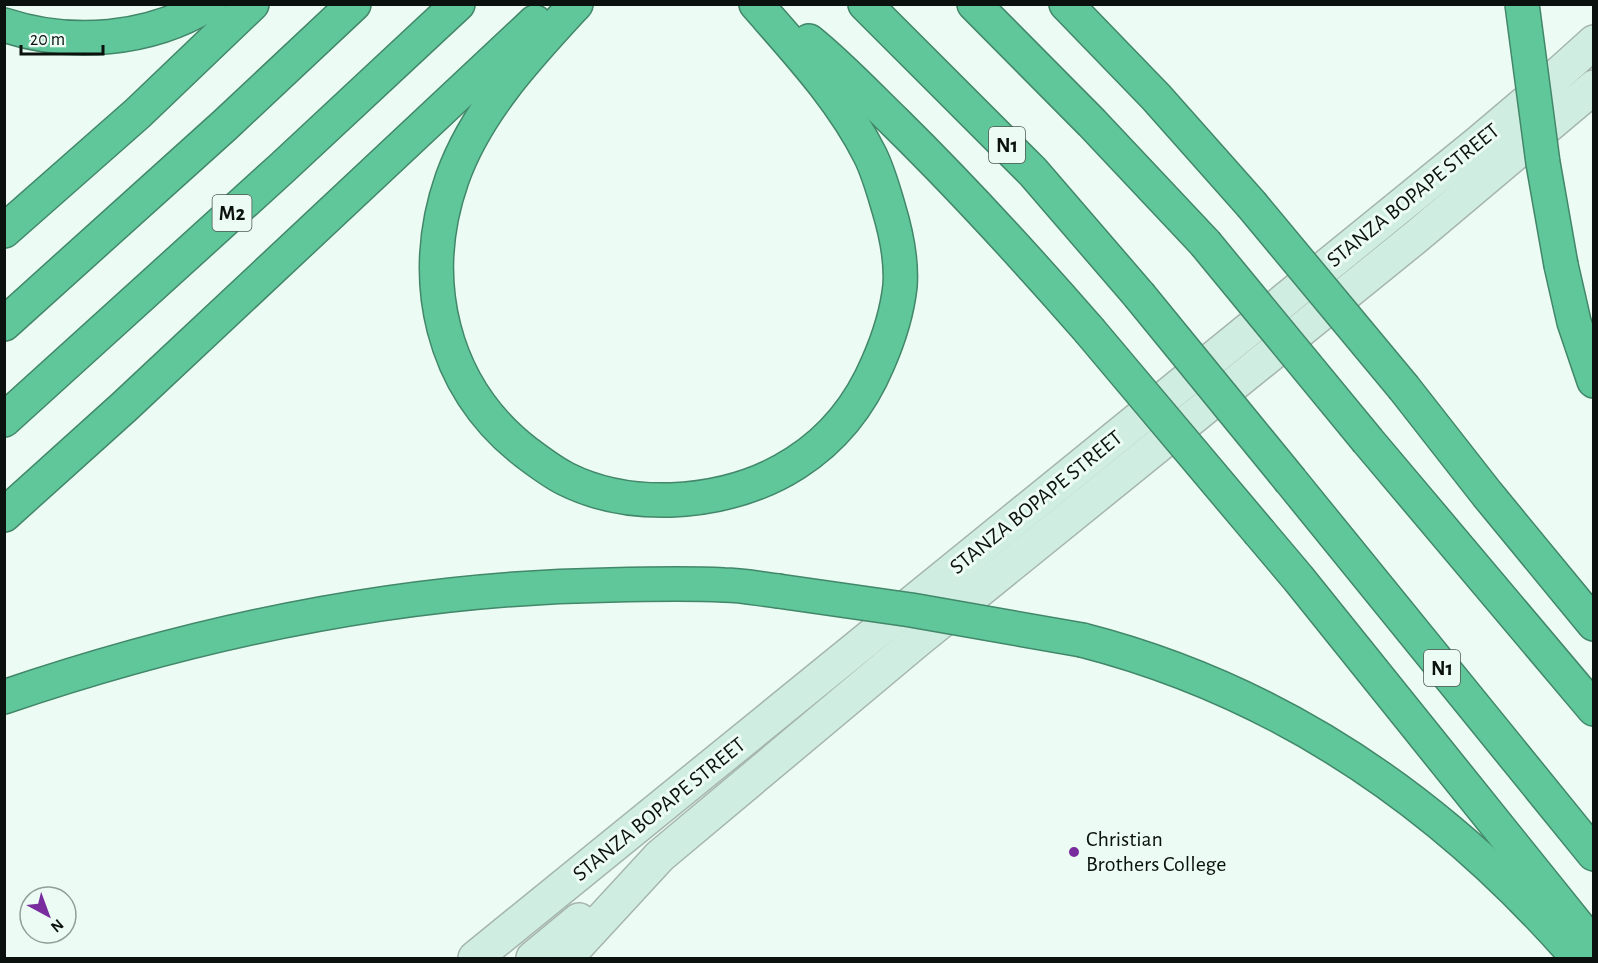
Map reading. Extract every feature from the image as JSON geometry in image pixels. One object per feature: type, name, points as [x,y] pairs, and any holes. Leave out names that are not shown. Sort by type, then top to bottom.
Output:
[{"type":"highway","points":[[4,25],[43,35],[101,38],[135,33],[165,24],[194,14],[208,4]]},
{"type":"highway","points":[[4,231],[138,113],[252,4]]},
{"type":"highway","points":[[4,324],[225,125],[354,4]]},
{"type":"highway","name":"M2","points":[[4,420],[282,168],[458,4]]},
{"type":"highway","points":[[4,515],[133,399],[554,4]]},
{"type":"highway","points":[[576,4],[535,48],[494,99],[461,159],[443,209],[438,237],[436,268],[438,304],[444,335],[471,394],[514,443],[567,480],[626,497],[652,500],[702,497],[744,489],[774,476],[808,454],[839,428],[859,402],[886,344],[895,314],[900,285],[897,241],[882,184],[870,155],[825,86],[756,4]]},
{"type":"highway","points":[[764,4],[824,54],[926,153],[1038,272],[1298,578],[1593,945]]},
{"type":"highway","name":"N1","points":[[865,4],[1033,172],[1139,295],[1593,854]]},
{"type":"highway","points":[[974,4],[1092,123],[1205,243],[1593,709]]},
{"type":"highway","points":[[1066,4],[1156,98],[1251,204],[1404,388],[1593,624]]},
{"type":"highway","points":[[1522,4],[1543,163],[1561,265],[1574,322],[1593,381]]},
{"type":"highway","points":[[4,697],[79,672],[176,645],[288,618],[394,601],[494,590],[567,585],[726,585],[911,610],[1082,640],[1157,662],[1241,696],[1313,734],[1354,760],[1426,813],[1524,900],[1578,958]]},
{"type":"main road","name":"STANZA BOPAPE STREET","points":[[475,958],[1478,143],[1593,42]]},
{"type":"main road","name":"STANZA BOPAPE STREET","points":[[566,958],[660,856],[918,640],[1417,236],[1593,87]]},
{"type":"main road","points":[[533,958],[660,856]]},
{"type":"place","name":"Christian Brothers College","points":[[1074,852]]}]
